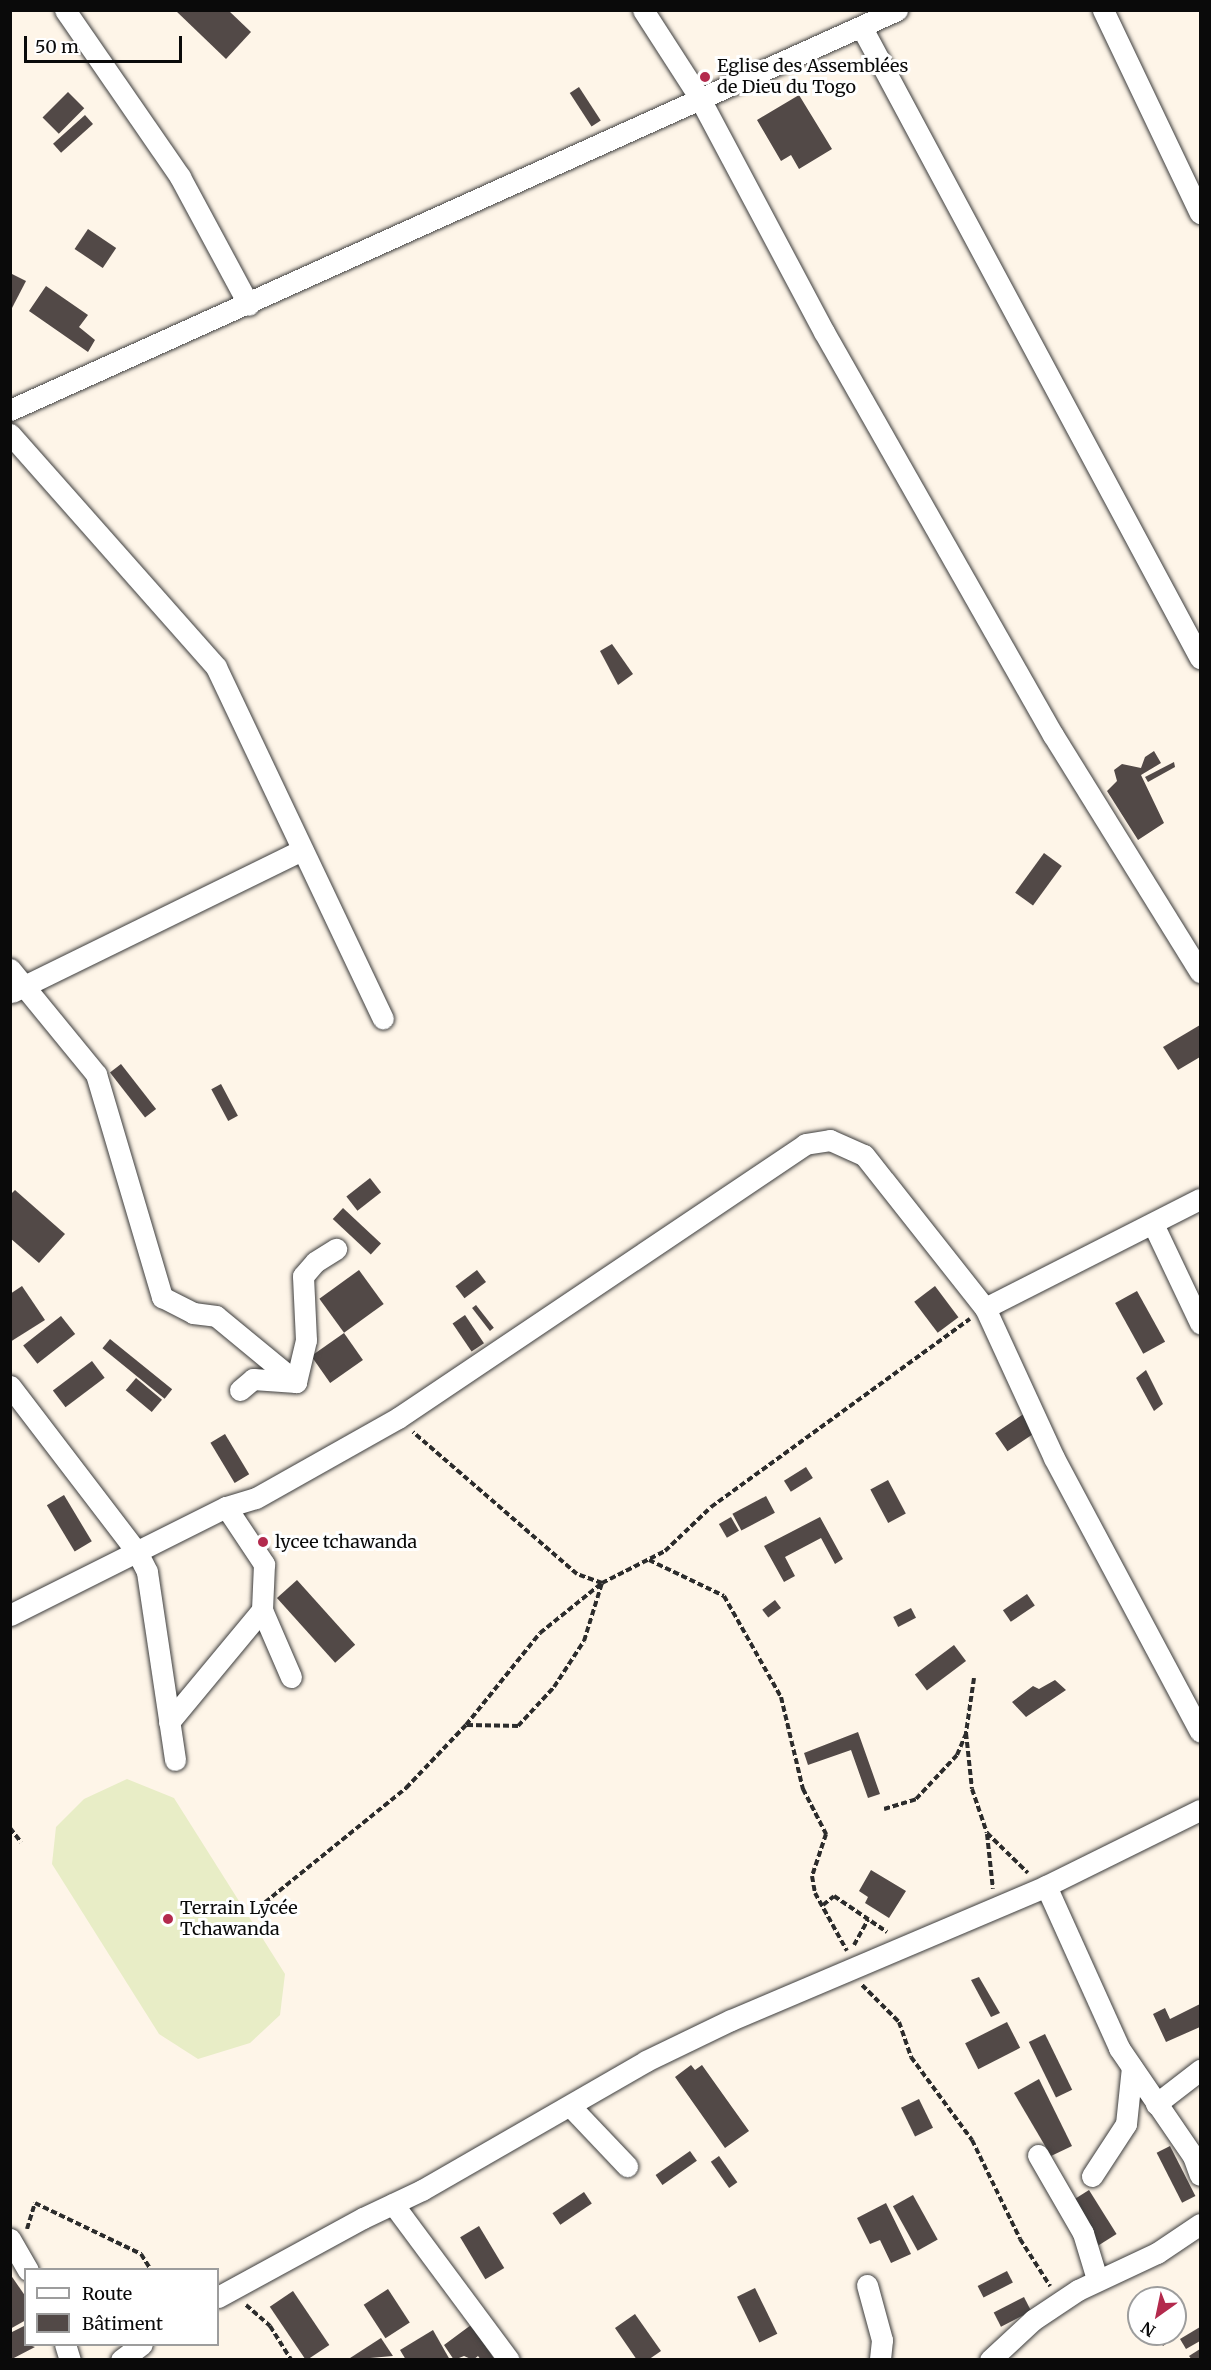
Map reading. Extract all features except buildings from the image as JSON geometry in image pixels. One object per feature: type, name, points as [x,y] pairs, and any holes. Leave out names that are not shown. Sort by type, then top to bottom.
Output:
[{"type":"street","points":[[64,10],[180,177],[249,305]]},
{"type":"street","points":[[643,10],[699,97],[824,332],[1047,725],[1200,972]]},
{"type":"street","points":[[10,410],[249,305],[699,97],[862,28],[897,10]]},
{"type":"street","points":[[1103,10],[1200,213]]},
{"type":"street","points":[[862,28],[1200,658]]},
{"type":"street","points":[[10,434],[216,667],[383,1018]]},
{"type":"street","points":[[16,990],[302,850]]},
{"type":"street","points":[[10,969],[16,990],[96,1074],[162,1297],[193,1313],[216,1316],[296,1382]]},
{"type":"street","points":[[10,1615],[225,1507],[256,1498],[398,1418],[805,1144],[830,1140],[864,1155],[985,1308],[1054,1458],[1200,1731]]},
{"type":"street","points":[[985,1308],[1200,1199]]},
{"type":"street","points":[[1153,1224],[1200,1323]]},
{"type":"street","points":[[296,1382],[306,1340],[303,1276],[315,1262],[336,1249]]},
{"type":"street","points":[[240,1390],[253,1379],[296,1382]]},
{"type":"street","points":[[10,1386],[137,1552],[147,1572],[175,1760]]},
{"type":"street","points":[[225,1507],[264,1564],[262,1610],[291,1677]]},
{"type":"street","points":[[169,1722],[262,1610]]},
{"type":"street","points":[[225,2294],[393,2204],[646,2061],[1046,1886],[1200,1810]]},
{"type":"street","points":[[1046,1886],[1132,2067],[1193,2156],[1200,2175]]},
{"type":"street","points":[[1092,2176],[1126,2124],[1132,2067]]},
{"type":"street","points":[[1156,2104],[1200,2070]]},
{"type":"street","points":[[570,2106],[627,2166]]},
{"type":"street","points":[[1038,2155],[1083,2233],[1097,2279]]},
{"type":"street","points":[[393,2204],[509,2360]]},
{"type":"street","points":[[990,2360],[1060,2302],[1097,2279],[1157,2253],[1200,2224]]},
{"type":"street","points":[[867,2285],[882,2340],[880,2360]]},
{"type":"street","points":[[121,2360],[139,2346]]},
{"type":"path","points":[[258,1908],[406,1788],[466,1725],[540,1633],[602,1583],[665,1551],[711,1507],[985,1308]]},
{"type":"path","points":[[398,1418],[577,1574],[602,1583]]},
{"type":"path","points":[[649,1559],[724,1596],[781,1697],[791,1749],[803,1789],[826,1834],[813,1876],[815,1893],[849,1954],[868,1920]]},
{"type":"path","points":[[466,1725],[518,1726],[554,1687],[584,1641],[602,1583]]},
{"type":"path","points":[[884,1809],[916,1799],[957,1755],[966,1733],[974,1678]]},
{"type":"path","points":[[966,1733],[972,1789],[987,1833],[994,1893],[1003,1905]]},
{"type":"path","points":[[10,1828],[21,1842]]},
{"type":"path","points":[[987,1833],[1019,1866],[1046,1886]]},
{"type":"path","points":[[823,1905],[834,1896],[898,1940],[903,1950]]},
{"type":"path","points":[[849,1971],[899,2022],[911,2057],[972,2140],[1020,2239],[1060,2302]]},
{"type":"path","points":[[20,2254],[34,2203],[141,2254],[150,2268]]},
{"type":"path","points":[[225,2294],[270,2326],[291,2360]]},
{"type":"green space","name":"Terrain Lycée Tchawanda","points":[[127,1779],[174,1798],[285,1974],[280,2015],[250,2043],[198,2059],[159,2034],[52,1864],[56,1827],[84,1799]]},
{"type":"place","name":"Eglise des Assemblées de Dieu du Togo","points":[[705,77]]},
{"type":"place","name":"lycee tchawanda","points":[[263,1542]]},
{"type":"place","name":"Terrain Lycée Tchawanda","points":[[168,1919]]}]
